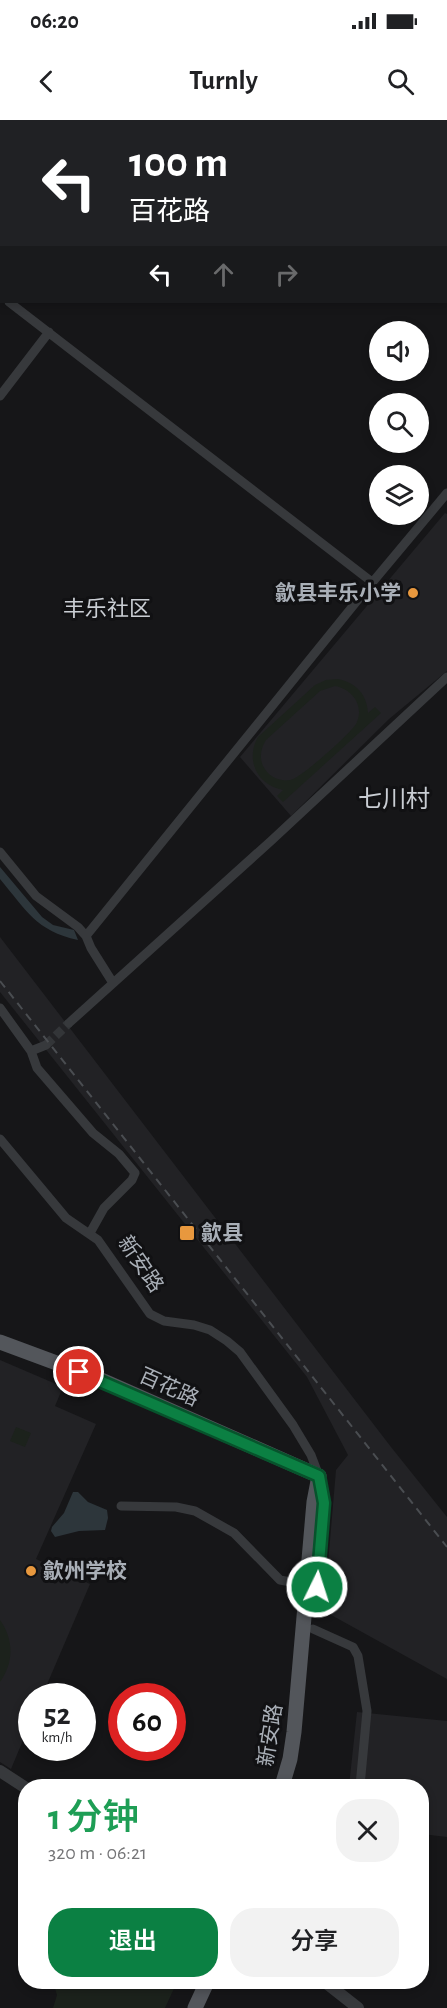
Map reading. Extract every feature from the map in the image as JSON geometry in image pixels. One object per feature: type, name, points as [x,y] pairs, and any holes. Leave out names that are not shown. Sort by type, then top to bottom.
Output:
[{"type":"main road","name":"百花路","points":[[0,1342],[97,1378],[319,1476]]},
{"type":"main road","name":"新安路","points":[[284,1779],[294,1731],[314,1502],[319,1476]]},
{"type":"main road","name":"新安路","points":[[294,1779],[302,1747],[324,1503],[319,1476]]},
{"type":"main road","points":[[184,2008],[193,1989]]},
{"type":"main road","points":[[195,2008],[204,1989]]},
{"type":"street","points":[[10,303],[372,582]]},
{"type":"street","points":[[0,396],[49,332]]},
{"type":"street","points":[[86,936],[372,582],[447,493]]},
{"type":"street","points":[[69,1023],[447,678]]},
{"type":"street","points":[[0,852],[36,896],[78,927],[86,936],[113,983]]},
{"type":"street","points":[[0,1008],[31,1051],[36,1068],[93,1133],[119,1154],[135,1173],[132,1180],[104,1208],[90,1233]]},
{"type":"street","points":[[31,1051],[46,1045]]},
{"type":"street","name":"新安路","points":[[0,1139],[66,1218],[77,1227],[90,1233],[102,1244],[150,1314],[164,1321],[194,1325],[210,1330],[240,1352],[299,1435],[311,1455],[319,1476]]},
{"type":"street","points":[[122,1506],[176,1507],[195,1511],[234,1533],[280,1581],[307,1585]]},
{"type":"street","points":[[313,1629],[353,1647],[358,1656],[367,1711],[361,1779]]},
{"type":"street","points":[[0,1771],[18,1783]]},
{"type":"street","points":[[334,1989],[358,2008]]},
{"type":"shaded area","name":"歙县丰乐小学","points":[[445,513],[447,514],[447,671],[389,719],[291,816],[240,757]]},
{"type":"shaded area","points":[[338,679],[350,683],[363,695],[368,713],[375,707],[381,713],[283,802],[277,796],[283,790],[266,783],[256,770],[253,763],[254,746],[258,737],[315,685],[326,680]],"holes":[[[335,686],[356,700],[359,711],[356,724],[345,737],[295,778],[278,779],[265,770],[261,759],[266,740],[320,691]]]},
{"type":"shaded area","points":[[0,867],[42,917],[53,925],[74,930],[78,940],[52,931],[33,918],[0,879]]},
{"type":"shaded area","points":[[0,937],[447,1517],[447,1679],[324,1611],[336,1470],[348,1455],[307,1377],[0,992]]},
{"type":"shaded area","name":"歙州学校","points":[[0,1360],[63,1387],[55,1406],[96,1424],[36,1559],[90,1584],[48,1683],[18,1683],[18,1752],[11,1769],[0,1762]]},
{"type":"shaded area","points":[[16,1427],[31,1433],[25,1447],[10,1441]]},
{"type":"shaded area","points":[[73,1492],[78,1492],[88,1502],[107,1510],[105,1530],[79,1531],[55,1537],[51,1531],[52,1527],[64,1513]]},
{"type":"shaded area","points":[[0,1620],[8,1635],[10,1659],[0,1682]]},
{"type":"shaded area","points":[[357,1712],[447,1721],[447,1837],[429,1835],[429,1779],[350,1779]]},
{"type":"shaded area","points":[[55,1989],[174,1989],[165,2008],[53,2008],[57,1995]]},
{"type":"tunnel","points":[[46,1045],[69,1023]]},
{"type":"railway","points":[[0,981],[447,1547]]},
{"type":"place","name":"歙县丰乐小学","points":[[413,593]]},
{"type":"place","name":"歙县","points":[[187,1233]]},
{"type":"place","name":"歙州学校","points":[[31,1571]]},
{"type":"district","name":"丰乐社区","points":[[107,608]]},
{"type":"district","name":"七川村","points":[[394,799]]},
{"type":"route","points":[[79,1372],[319,1476],[324,1503],[317,1587]]}]
